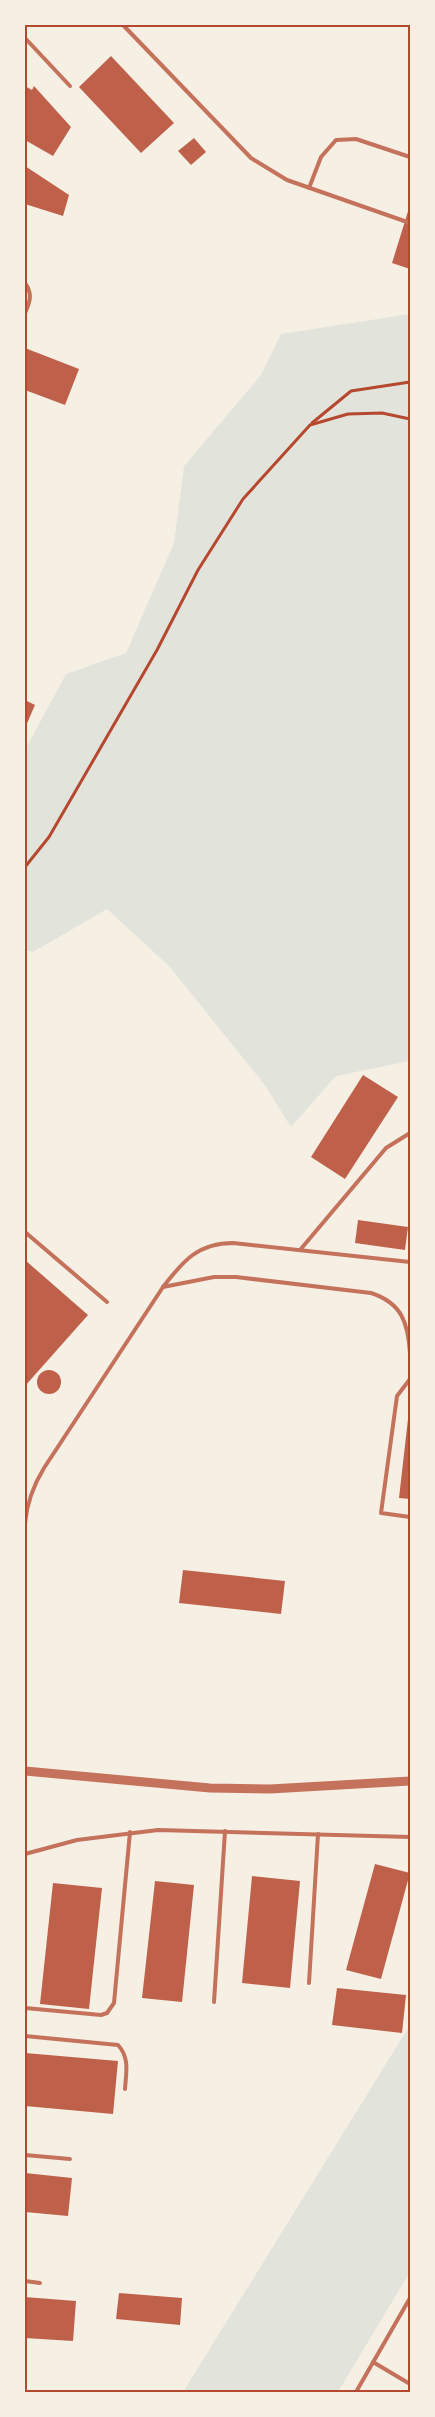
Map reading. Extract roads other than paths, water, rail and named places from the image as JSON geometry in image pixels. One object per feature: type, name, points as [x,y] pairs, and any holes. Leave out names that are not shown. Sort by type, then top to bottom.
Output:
[{"type":"street","points":[[25,1770],[210,1788],[270,1789],[410,1780]]},
{"type":"lane","points":[[123,25],[252,158],[288,180],[410,223]]},
{"type":"lane","points":[[25,38],[70,86]]},
{"type":"lane","points":[[309,188],[321,157],[336,140],[356,139],[410,157]]},
{"type":"lane","points":[[25,283],[29,289],[31,299],[25,314]]},
{"type":"lane","points":[[300,1250],[386,1148],[410,1133]]},
{"type":"lane","points":[[25,1232],[107,1302]]},
{"type":"lane","points":[[25,1523],[27,1506],[33,1486],[44,1468],[163,1286],[181,1263],[198,1251],[216,1243],[410,1262]]},
{"type":"lane","points":[[163,1286],[214,1277],[236,1277],[371,1293],[384,1297],[402,1315],[410,1353]]},
{"type":"lane","points":[[410,1379],[397,1396],[381,1513],[410,1516]]},
{"type":"lane","points":[[25,1854],[77,1840],[158,1830],[410,1836]]},
{"type":"lane","points":[[25,2008],[101,2015],[111,2009],[114,2002],[130,1832]]},
{"type":"lane","points":[[214,2002],[225,1832]]},
{"type":"lane","points":[[309,1983],[318,1834]]},
{"type":"lane","points":[[25,2036],[118,2044],[125,2052],[127,2064],[125,2090]]},
{"type":"lane","points":[[25,2155],[70,2159]]},
{"type":"lane","points":[[25,2281],[40,2283]]},
{"type":"lane","points":[[356,2392],[410,2298]]},
{"type":"lane","points":[[373,2362],[410,2384]]}]
